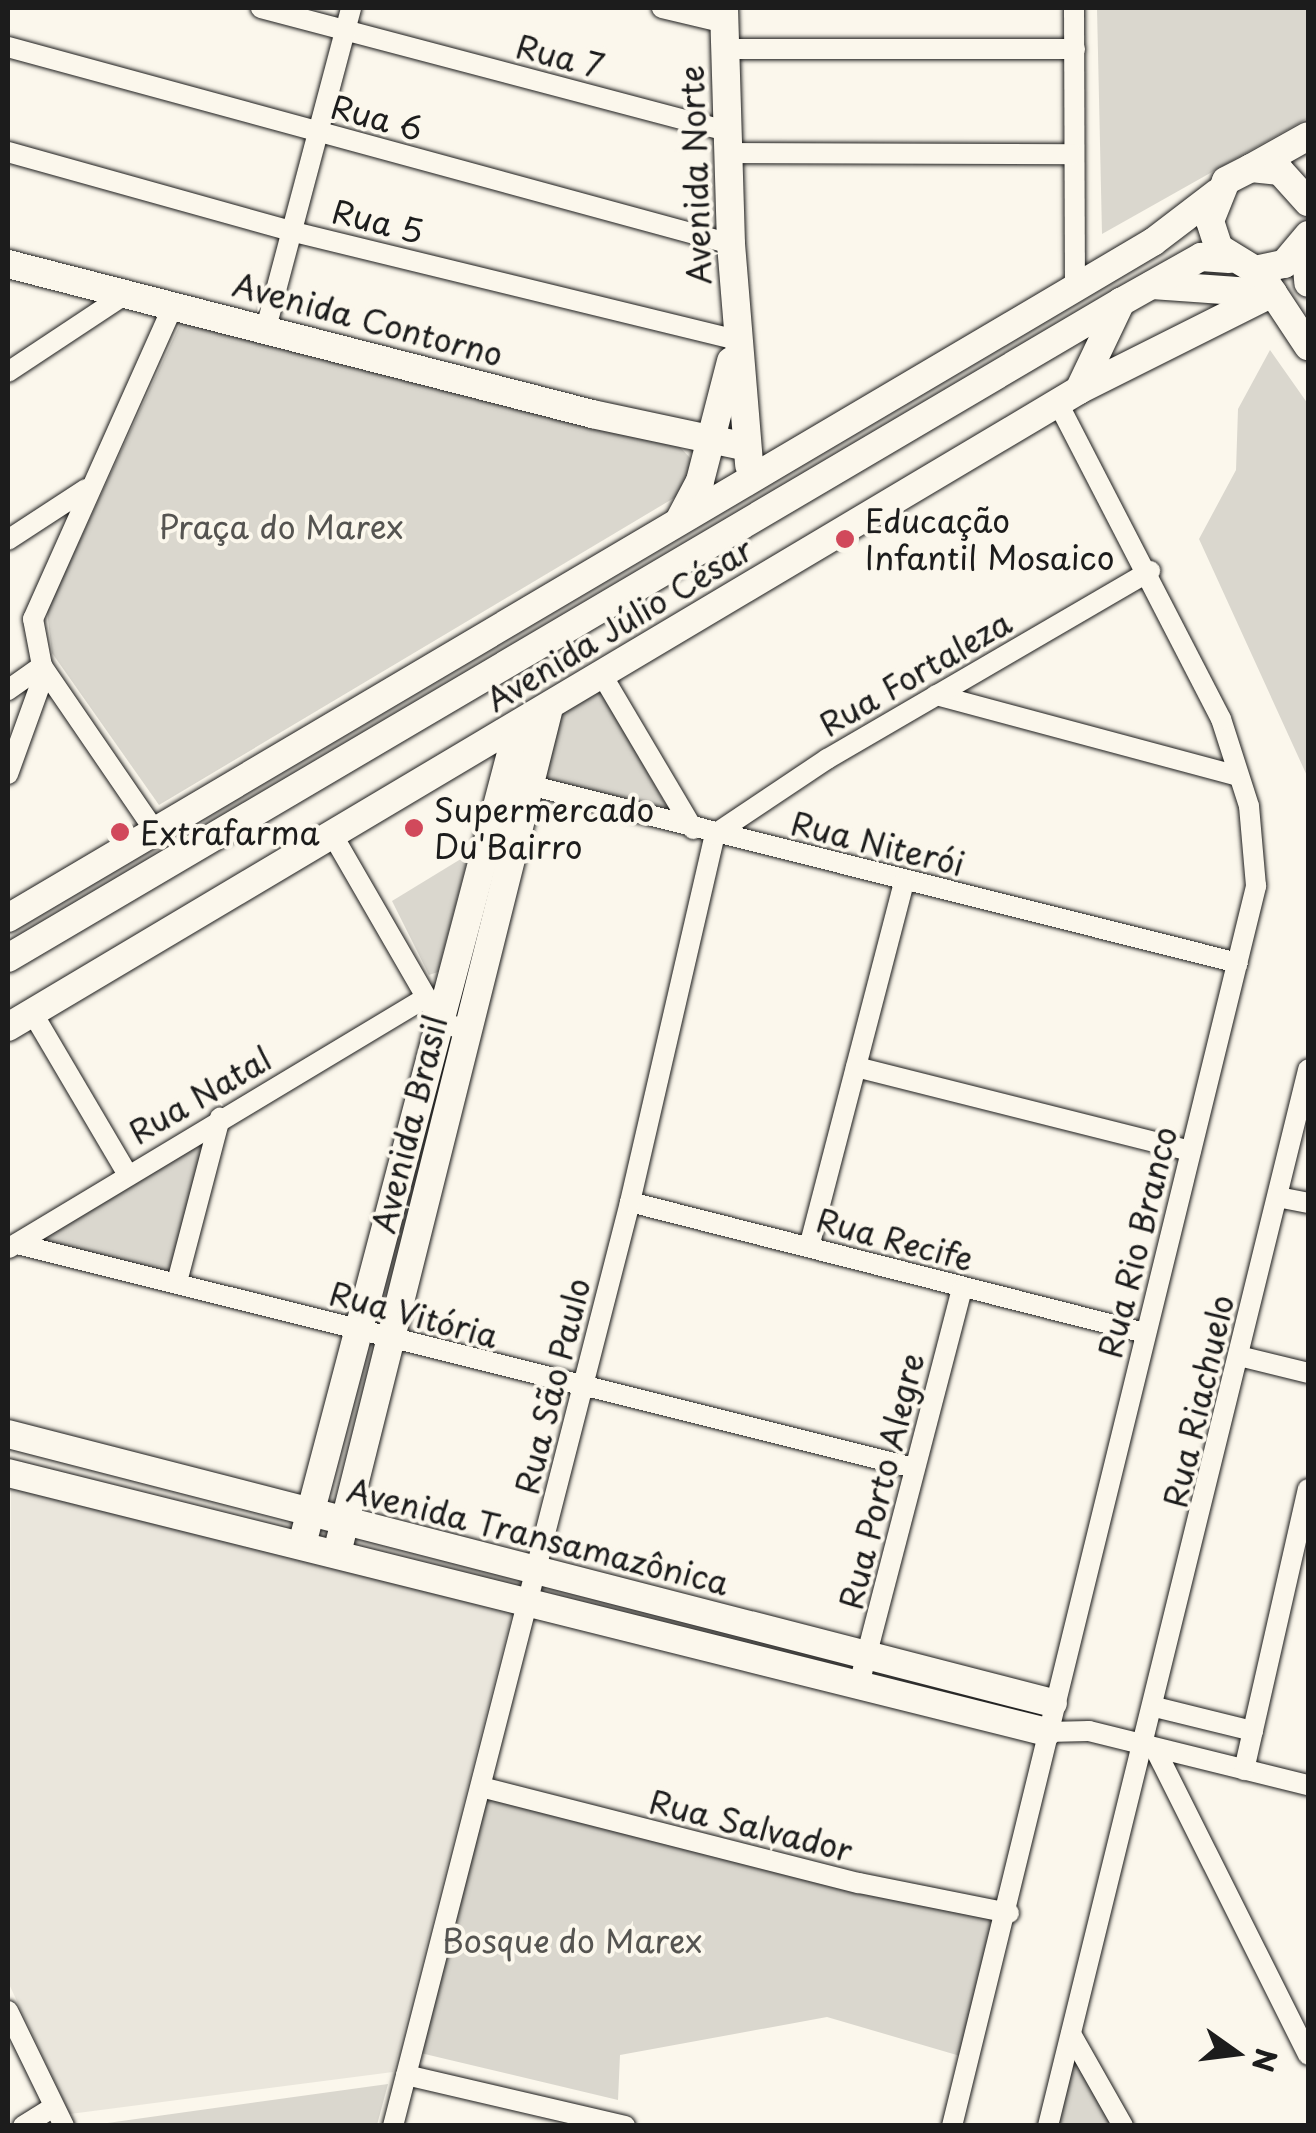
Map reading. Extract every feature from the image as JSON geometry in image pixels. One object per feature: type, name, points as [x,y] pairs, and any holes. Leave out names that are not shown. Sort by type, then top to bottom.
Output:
[{"type":"street","name":"Rua 7","points":[[261,8],[728,142],[1072,154]]},
{"type":"street","points":[[266,328],[351,8]]},
{"type":"street","points":[[662,8],[725,26],[1075,49]]},
{"type":"street","points":[[1074,8],[1075,286]]},
{"type":"street","name":"Avenida Norte","points":[[725,26],[736,340]]},
{"type":"street","name":"Rua 6","points":[[8,47],[731,244]]},
{"type":"street","points":[[1252,168],[1308,136]]},
{"type":"street","name":"Rua 5","points":[[8,152],[294,232],[736,340]]},
{"type":"street","points":[[1252,168],[1292,178],[1308,202]]},
{"type":"street","name":"Avenida Júlio César","points":[[8,918],[156,834],[432,662],[1153,242],[1252,168]]},
{"type":"street","points":[[1217,193],[1210,221],[1229,259],[1255,270],[1308,346]]},
{"type":"street","points":[[1255,270],[1284,264],[1306,240]]},
{"type":"street","points":[[1306,240],[1308,283]]},
{"type":"street","name":"Avenida Júlio César","points":[[8,958],[1152,284],[1201,257],[1229,259]]},
{"type":"street","name":"Avenida Contorno","points":[[8,264],[747,447]]},
{"type":"street","points":[[1152,284],[1273,293]]},
{"type":"street","name":"Avenida Júlio César","points":[[20,1020],[1068,397],[1273,293]]},
{"type":"street","points":[[8,372],[126,294]]},
{"type":"street","points":[[1068,397],[1121,302]]},
{"type":"street","points":[[156,834],[44,669],[34,608],[174,306]]},
{"type":"street","points":[[679,521],[700,481],[736,340]]},
{"type":"street","points":[[736,340],[750,476]]},
{"type":"street","points":[[662,429],[692,419],[722,396]]},
{"type":"street","name":"Rua Rio Branco","points":[[952,2126],[1008,1913],[1053,1702],[1238,963],[1257,861],[1221,719],[1068,397]]},
{"type":"street","points":[[8,540],[88,488]]},
{"type":"street","name":"Rua Fortaleza","points":[[715,834],[936,695],[1150,571]]},
{"type":"street","points":[[8,690],[44,669]]},
{"type":"street","points":[[8,774],[44,669]]},
{"type":"street","points":[[602,675],[693,828]]},
{"type":"street","points":[[936,695],[1238,776]]},
{"type":"street","name":"Avenida Brasil","points":[[301,1548],[362,1331],[432,1009],[549,708]]},
{"type":"street","name":"Avenida Brasil","points":[[336,1557],[468,1033],[518,782],[518,727]]},
{"type":"street","name":"Rua Niterói","points":[[518,782],[1238,963]]},
{"type":"street","points":[[332,834],[432,1009],[468,1033]]},
{"type":"street","name":"Rua São Paulo","points":[[393,2126],[630,1202],[715,834]]},
{"type":"street","points":[[809,1247],[904,882]]},
{"type":"street","name":"Rua Natal","points":[[12,1246],[220,1118],[432,1009]]},
{"type":"street","points":[[20,1020],[127,1173]]},
{"type":"street","points":[[856,1067],[1191,1151]]},
{"type":"street","name":"Rua Riachuelo","points":[[1048,2126],[1150,1748],[1156,1707],[1308,1070]]},
{"type":"street","points":[[177,1282],[220,1118]]},
{"type":"street","points":[[1278,1196],[1308,1204]]},
{"type":"street","name":"Rua Recife","points":[[630,1202],[1146,1333]]},
{"type":"street","name":"Rua Vitória","points":[[12,1246],[177,1282],[391,1336],[581,1390],[914,1468]]},
{"type":"street","name":"Rua Porto Alegre","points":[[858,1688],[962,1288]]},
{"type":"street","points":[[1239,1356],[1308,1373]]},
{"type":"street","points":[[12,1435],[8,1471],[858,1688],[1047,1732],[1089,1731],[1308,1785]]},
{"type":"street","name":"Avenida Transamazônica","points":[[12,1435],[344,1524],[868,1652],[1053,1702]]},
{"type":"street","points":[[1244,1770],[1305,1520],[1308,1489]]},
{"type":"street","points":[[1053,1702],[1089,1731]]},
{"type":"street","points":[[1156,1707],[1253,1731]]},
{"type":"street","points":[[1150,1748],[1308,2056]]},
{"type":"street","name":"Rua Salvador","points":[[481,1786],[859,1884],[1008,1913]]},
{"type":"street","points":[[8,2010],[59,2116],[23,2126]]},
{"type":"street","points":[[1071,2034],[1123,2126]]},
{"type":"street","points":[[406,2075],[625,2126]]},
{"type":"shaded area","points":[[11,1481],[513,1610],[393,2072],[70,2114],[8,1982]]},
{"type":"green space","points":[[1097,8],[1308,8],[1308,118],[1102,234]]},
{"type":"green space","name":"Praça do Marex","points":[[182,320],[678,445],[692,460],[693,475],[679,495],[159,805],[52,653],[47,611]]},
{"type":"green space","points":[[1270,350],[1308,404],[1308,778],[1199,539],[1236,470],[1238,409]]},
{"type":"green space","points":[[599,687],[670,812],[542,778],[557,713]]},
{"type":"green space","points":[[469,854],[438,972],[429,975],[392,901]]},
{"type":"green space","points":[[218,1125],[176,1282],[16,1242]]},
{"type":"green space","name":"Bosque do Marex","points":[[481,1787],[1001,1917],[967,2058],[827,2017],[620,2055],[618,2100],[412,2051]]},
{"type":"green space","points":[[1074,2039],[1127,2125],[1053,2125]]},
{"type":"green space","points":[[388,2084],[377,2125],[93,2125]]},
{"type":"place","name":"Educação Infantil Mosaico","points":[[845,539]]},
{"type":"place","name":"Supermercado Du'Bairro","points":[[414,828]]},
{"type":"place","name":"Extrafarma","points":[[120,832]]}]
